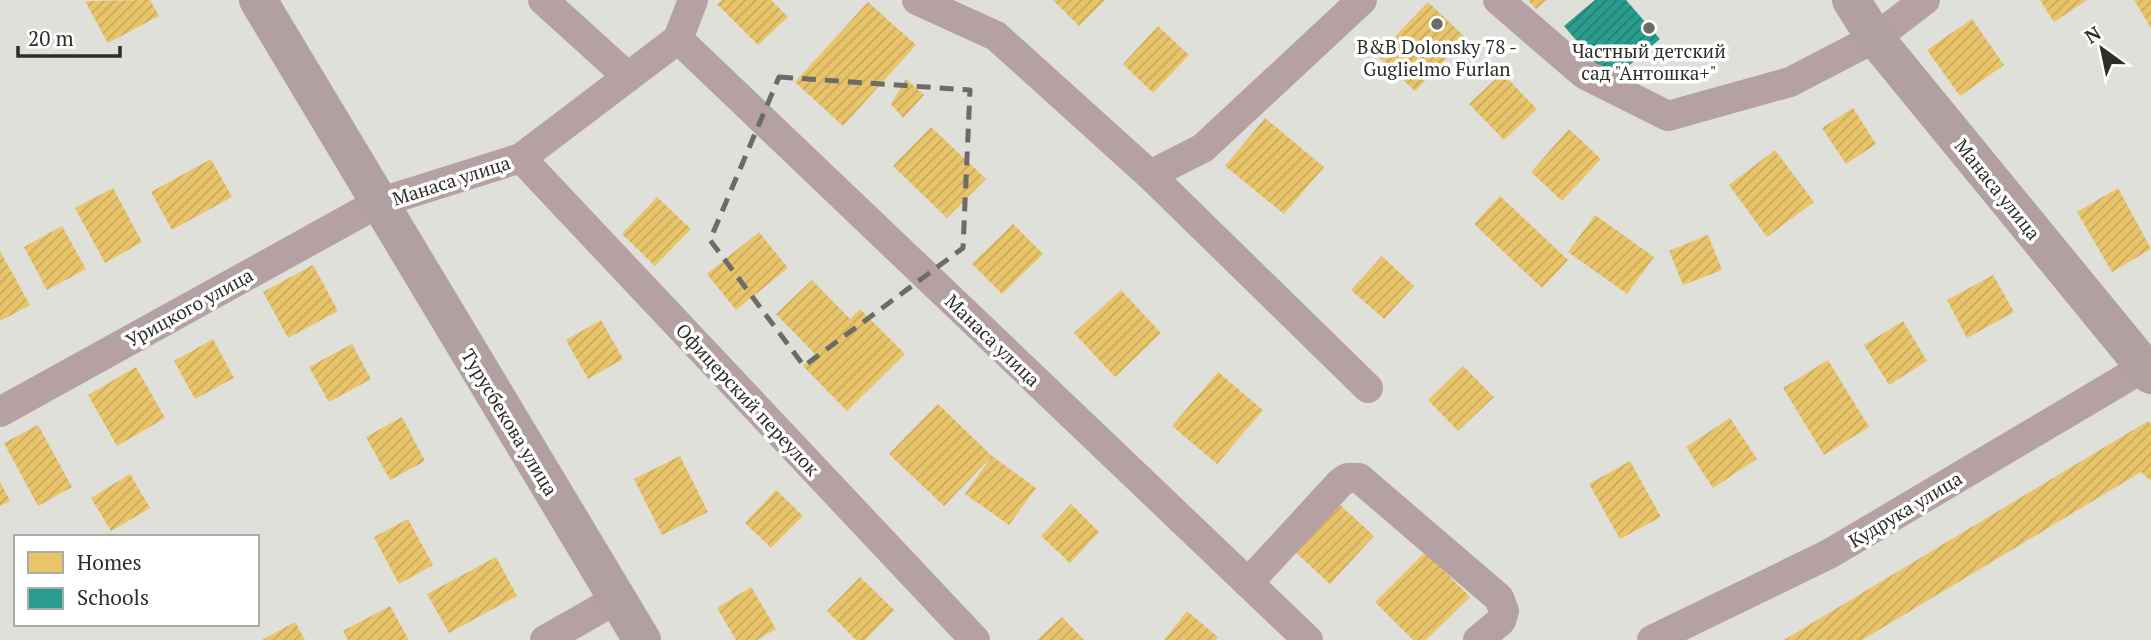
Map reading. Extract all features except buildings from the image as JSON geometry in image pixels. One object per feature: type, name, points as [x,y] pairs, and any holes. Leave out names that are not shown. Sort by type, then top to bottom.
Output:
[{"type":"street","name":"Манаса улица","points":[[258,0],[379,203],[521,158],[678,39],[1308,640]]},
{"type":"street","points":[[543,0],[628,77]]},
{"type":"street","points":[[678,39],[693,0]]},
{"type":"street","points":[[917,0],[996,36],[1150,175],[1368,388]]},
{"type":"street","points":[[1150,175],[1203,148],[1362,0]]},
{"type":"street","points":[[1498,0],[1584,74],[1668,116],[1790,82],[1875,38],[1925,0]]},
{"type":"street","name":"Манаса улица","points":[[1851,0],[1875,38],[2149,369]]},
{"type":"street","name":"Офицерский переулок","points":[[521,158],[975,640]]},
{"type":"street","name":"Урицкого улица","points":[[0,412],[379,203]]},
{"type":"street","name":"Турусбекова улица","points":[[379,203],[642,640]]},
{"type":"street","name":"Кудрука улица","points":[[1652,640],[1829,554],[2149,369]]},
{"type":"street","points":[[1248,583],[1340,483],[1347,478],[1359,478],[1499,598],[1504,611],[1501,621],[1478,640]]},
{"type":"street","points":[[545,640],[617,599]]},
{"type":"highlighted area","points":[[779,77],[970,90],[963,248],[804,366],[710,240]]},
{"type":"place","name":"B&B Dolonsky 78 - Guglielmo Furlan","points":[[1437,24]]},
{"type":"place","name":"Частный детский сад \"Антошка+\"","points":[[1649,28]]}]
